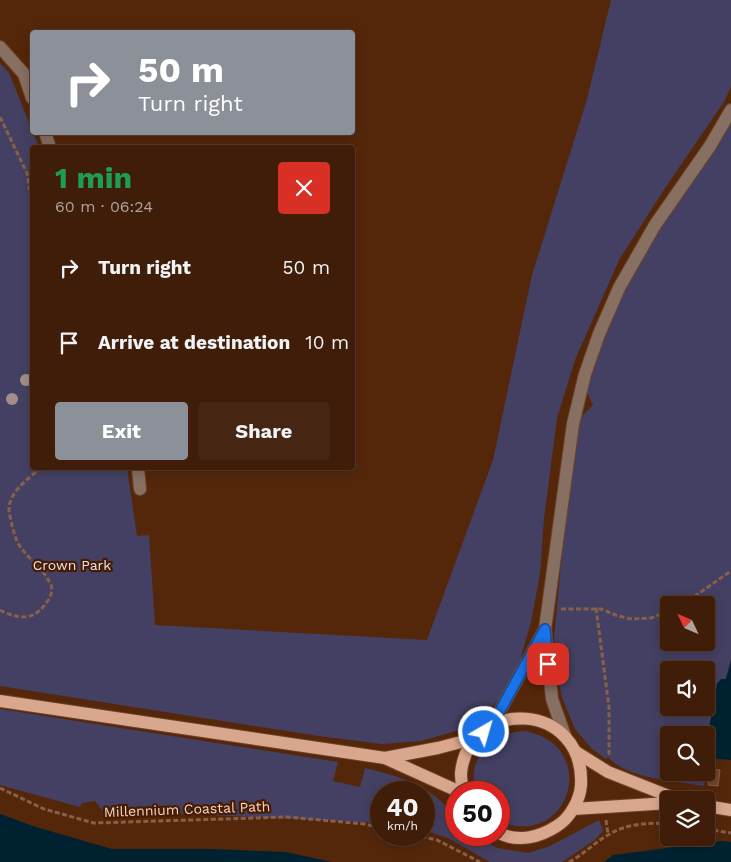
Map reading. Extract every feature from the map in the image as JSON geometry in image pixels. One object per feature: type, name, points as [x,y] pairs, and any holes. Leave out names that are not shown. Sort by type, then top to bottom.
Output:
[{"type":"main road","points":[[0,700],[385,758],[445,785]]},
{"type":"main road","points":[[461,781],[466,755],[476,738],[492,725],[511,719],[530,718],[549,724],[565,736],[576,752],[582,771],[580,791],[573,810],[560,824],[542,835],[523,838],[510,837]]},
{"type":"main road","points":[[385,758],[438,748],[476,738]]},
{"type":"main road","points":[[576,752],[608,772],[660,793]]},
{"type":"main road","points":[[573,810],[660,804]]},
{"type":"main road","points":[[715,807],[731,810]]},
{"type":"street","points":[[0,47],[24,74],[30,92]]},
{"type":"street","points":[[565,736],[552,699],[545,629],[573,424],[585,374],[599,334],[619,288],[656,225],[710,146],[731,110]]},
{"type":"street","points":[[138,470],[140,489]]},
{"type":"street","points":[[492,725],[545,629]]},
{"type":"path","points":[[0,117],[27,173],[30,191]]},
{"type":"path","points":[[0,610],[18,617],[29,617],[42,610],[51,596],[52,586],[43,572],[20,547],[14,533],[9,510],[15,493],[39,470]]},
{"type":"path","points":[[695,596],[731,571]]},
{"type":"path","points":[[548,606],[563,609],[596,608],[632,620],[651,618],[660,614]]},
{"type":"path","points":[[596,608],[609,706]]},
{"type":"path","name":"Millennium Coastal Path","points":[[0,788],[44,809],[94,823],[287,817],[370,825]]},
{"type":"path","points":[[569,862],[578,858],[608,834],[628,825],[660,824]]},
{"type":"path","points":[[715,830],[731,833]]},
{"type":"path","points":[[435,840],[480,862]]},
{"type":"green space","name":"Crown Park","points":[[611,0],[731,0],[731,87],[724,102],[665,188],[619,260],[575,360],[557,418],[544,519],[540,574],[531,622],[518,668],[501,697],[480,719],[456,731],[421,741],[382,744],[319,736],[0,686],[0,63],[9,73],[30,125],[30,135],[34,135],[38,145],[30,145],[30,470],[127,470],[137,536],[149,535],[155,625],[427,640],[493,460],[532,275],[587,99]]},
{"type":"green space","points":[[731,123],[731,660],[713,726],[660,726],[660,779],[639,775],[627,770],[592,749],[575,729],[563,700],[555,670],[554,638],[566,511],[580,418],[593,405],[587,392],[603,338],[623,293],[669,213]]},
{"type":"green space","points":[[0,709],[338,762],[333,781],[360,787],[365,768],[408,781],[370,781],[370,822],[102,810],[95,801],[82,803],[80,807],[0,785]]},
{"type":"green space","points":[[525,731],[549,740],[563,756],[569,774],[567,793],[558,810],[543,822],[523,826],[510,823],[510,781],[474,781],[478,758],[484,749],[502,736]]},
{"type":"green space","points":[[672,781],[705,781],[704,786]]},
{"type":"green space","points":[[435,796],[445,805],[445,837],[435,834]]},
{"type":"green space","points":[[599,820],[603,831],[596,839],[562,862],[490,862],[462,846],[494,846],[528,853],[550,846]]},
{"type":"water","points":[[731,660],[731,760],[715,759],[715,726],[709,726],[711,716],[715,716],[717,684],[721,679],[726,679]]},
{"type":"water","points":[[0,814],[36,827],[112,849],[212,849],[286,852],[332,862],[0,862]]},
{"type":"water","points":[[715,842],[731,842],[731,862],[604,862],[613,855],[682,846],[715,846]]},
{"type":"building","points":[[715,770],[720,770],[718,786],[708,785],[708,781],[715,781]]},
{"type":"route","points":[[484,732],[492,725],[545,629],[548,664]]}]
